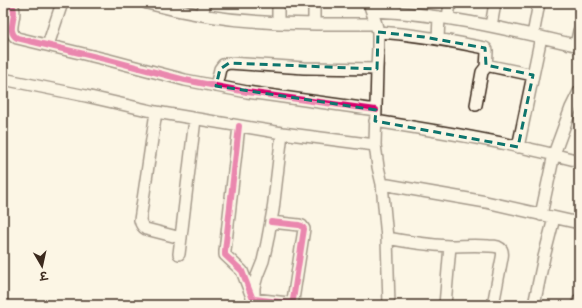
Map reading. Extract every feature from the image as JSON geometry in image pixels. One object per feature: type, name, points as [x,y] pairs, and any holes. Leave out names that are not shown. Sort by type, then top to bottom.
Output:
[{"type":"street","points":[[10,3],[14,7],[15,12],[12,32],[13,36],[17,38],[185,80],[376,115],[451,133],[554,154],[579,161]]},
{"type":"street","points":[[48,45],[62,3]]},
{"type":"street","points":[[202,14],[205,3]]},
{"type":"street","points":[[278,3],[278,23]]},
{"type":"street","points":[[314,3],[314,24]]},
{"type":"street","points":[[438,39],[443,18],[450,3]]},
{"type":"street","points":[[491,26],[495,3]]},
{"type":"street","points":[[518,146],[533,75],[539,3]]},
{"type":"street","points":[[153,4],[221,18],[278,23],[377,28],[402,34],[485,48],[487,50],[486,67],[482,72],[476,106]]},
{"type":"street","points":[[389,305],[387,238],[382,184],[375,145],[378,47],[377,28],[371,7],[491,26],[578,45],[579,31]]},
{"type":"street","points":[[216,86],[220,69],[223,65],[229,63],[304,68],[377,68]]},
{"type":"street","points":[[486,67],[490,66],[533,75]]},
{"type":"street","points":[[3,79],[195,119],[282,133],[375,145]]},
{"type":"street","points":[[541,215],[554,154],[571,108],[579,92]]},
{"type":"street","points":[[156,112],[140,220],[141,224],[146,229],[181,238]]},
{"type":"street","points":[[179,254],[195,119]]},
{"type":"street","points":[[239,126],[225,251],[226,255],[242,271],[254,302]]},
{"type":"street","points":[[254,302],[254,288],[263,261],[271,222],[282,133]]},
{"type":"street","points":[[382,184],[486,202],[579,223]]},
{"type":"street","points":[[534,305],[554,218]]},
{"type":"street","points":[[254,302],[288,304],[293,300],[304,229],[300,225],[271,222]]},
{"type":"street","points":[[387,238],[431,245],[484,246],[497,247],[501,249],[503,253],[493,305]]},
{"type":"street","points":[[445,305],[450,246]]},
{"type":"street","points":[[577,305],[579,300]]},
{"type":"highlighted area","points":[[378,32],[424,37],[485,48],[486,65],[533,75],[518,147],[375,121],[376,110],[216,86],[220,69],[229,63],[377,69]]},
{"type":"cycle path","points":[[10,3],[14,12],[12,31],[13,35],[17,38],[185,80],[247,92],[376,110]]},
{"type":"cycle path","points":[[239,126],[225,255],[242,271],[254,299],[288,303],[292,302],[293,300],[304,229],[299,225],[271,222]]}]
